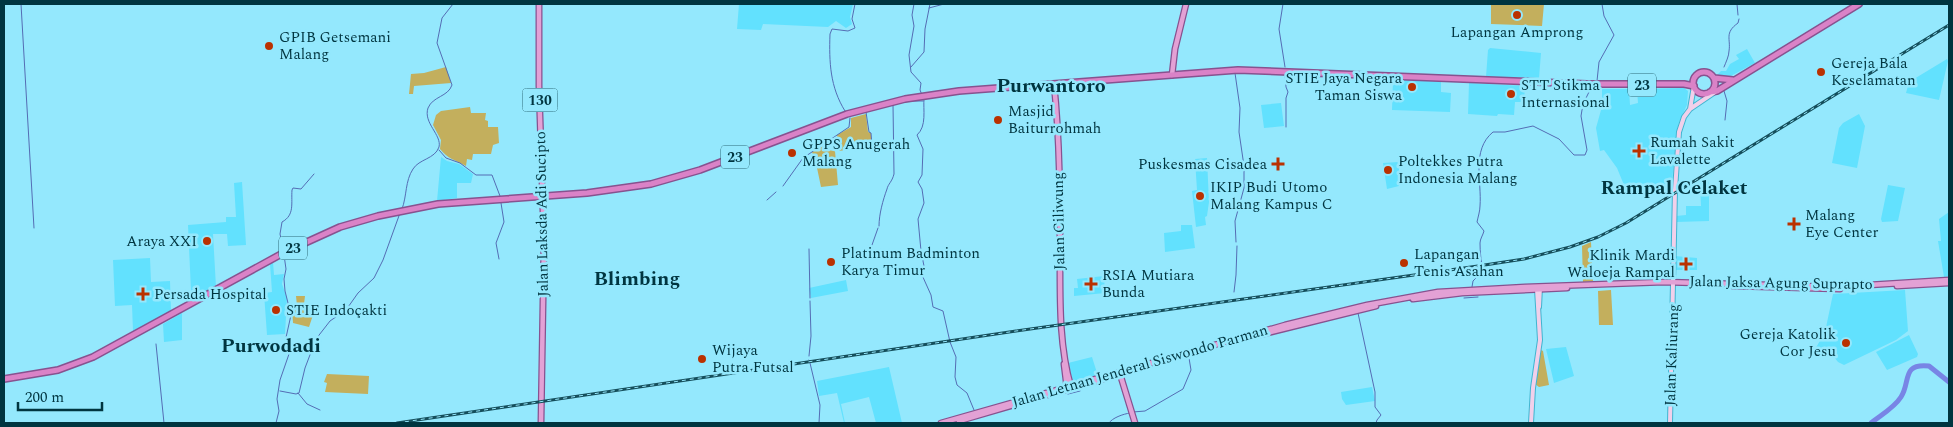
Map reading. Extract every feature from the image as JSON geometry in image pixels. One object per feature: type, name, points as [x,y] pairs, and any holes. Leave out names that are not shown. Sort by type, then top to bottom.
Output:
[{"type":"highway","points":[[1708,94],[1717,91],[1859,4]]},
{"type":"highway","name":"23","points":[[4,379],[58,370],[93,357],[300,244],[340,227],[404,210],[452,202],[612,190],[673,178],[746,154],[847,114],[890,102],[923,96],[1172,74],[1254,70],[1594,84],[1684,84],[1694,86],[1701,93],[1708,94]]},
{"type":"highway","name":"23","points":[[1684,84],[1695,78],[1698,74],[1705,72],[1714,78],[1733,80]]},
{"type":"highway","points":[[1694,86],[1695,78]]},
{"type":"highway","points":[[1708,94],[1715,85],[1714,78]]},
{"type":"main road","name":"Jalan Laksda Adi Sucipto","points":[[539,4],[539,86],[544,195],[541,423]]},
{"type":"main road","points":[[1172,74],[1175,49],[1186,4]]},
{"type":"main road","name":"Jalan Ciliwung","points":[[1054,84],[1057,120],[1061,300],[1064,360],[1069,387]]},
{"type":"main road","points":[[1690,109],[1694,86]]},
{"type":"main road","points":[[1690,109],[1708,94]]},
{"type":"main road","name":"Jalan Kaliurang","points":[[1670,423],[1675,190],[1679,132],[1684,117],[1690,109]]},
{"type":"main road","name":"Jalan Jaksa Agung Suprapto","points":[[1673,284],[1837,287],[1949,281]]},
{"type":"main road","points":[[1578,287],[1635,287],[1673,284]]},
{"type":"main road","points":[[1578,287],[1673,284]]},
{"type":"main road","name":"Jalan Jaksa Agung Suprapto","points":[[1673,284],[1761,286],[1789,290],[1870,289],[1910,284]]},
{"type":"main road","name":"Jalan Letnan Jenderal Siswondo Parman","points":[[941,423],[953,422],[1069,387],[1342,312],[1438,294],[1578,287]]},
{"type":"main road","points":[[1531,423],[1533,388],[1539,346],[1538,288]]},
{"type":"main road","name":"Jalan Letnan Jenderal Siswondo Parman","points":[[1069,387],[1298,324]]},
{"type":"main road","points":[[1120,374],[1135,423]]},
{"type":"shaded area","points":[[739,4],[853,4],[850,17],[852,24],[846,28],[836,21],[828,27],[763,24],[761,30],[737,29]]},
{"type":"shaded area","name":"Lapangan Amprong","points":[[1491,4],[1544,4],[1542,26],[1491,24]]},
{"type":"shaded area","points":[[1949,24],[1949,26],[1825,99]]},
{"type":"shaded area","points":[[1490,48],[1541,53],[1539,78],[1486,77],[1488,50]]},
{"type":"shaded area","points":[[1747,49],[1755,63],[1729,77],[1717,75],[1721,71],[1726,71],[1730,64],[1739,59],[1736,55]]},
{"type":"shaded area","points":[[1947,59],[1939,100],[1906,93],[1909,82]]},
{"type":"shaded area","points":[[446,67],[451,83],[414,86],[413,94],[409,94],[411,74],[424,73]]},
{"type":"shaded area","points":[[1393,80],[1441,80],[1441,92],[1451,93],[1450,112],[1392,110]]},
{"type":"shaded area","points":[[1469,83],[1525,86],[1524,102],[1515,102],[1514,115],[1468,114]]},
{"type":"shaded area","name":"Rumah Sakit Lavalette","points":[[1684,88],[1688,91],[1687,105],[1679,122],[1672,183],[1634,191],[1633,186],[1624,185],[1617,168],[1604,150],[1600,151],[1596,128],[1601,110],[1605,109],[1602,89],[1629,89],[1630,105],[1638,103],[1637,89]]},
{"type":"shaded area","points":[[1281,103],[1284,126],[1264,128],[1261,105]]},
{"type":"shaded area","points":[[470,107],[471,113],[486,113],[485,120],[488,121],[488,127],[498,127],[499,143],[493,145],[491,154],[473,154],[472,160],[467,159],[466,166],[449,157],[440,149],[441,140],[433,125],[436,115],[441,111]]},
{"type":"shaded area","points":[[866,114],[868,132],[871,133],[871,146],[839,151],[837,135],[851,127],[851,118]]},
{"type":"shaded area","points":[[1859,114],[1865,126],[1857,168],[1832,163],[1839,128],[1843,123]]},
{"type":"shaded area","points":[[824,146],[826,150],[835,151],[838,185],[821,187],[812,152]]},
{"type":"shaded area","points":[[441,157],[447,161],[459,164],[473,174],[471,183],[457,183],[457,198],[437,201]]},
{"type":"shaded area","name":"IKIP Budi Utomo Malang Kampus C","points":[[1207,158],[1209,202],[1207,216],[1205,217],[1206,225],[1196,227],[1192,191],[1197,190],[1195,159]]},
{"type":"shaded area","points":[[1398,162],[1399,186],[1387,189],[1383,163]]},
{"type":"shaded area","points":[[1707,180],[1709,183],[1709,221],[1676,222],[1676,216],[1686,215],[1686,206],[1701,206],[1700,183]]},
{"type":"shaded area","points":[[242,182],[246,245],[228,246],[227,234],[213,234],[216,287],[194,297],[191,291],[188,225],[226,222],[226,217],[236,217],[234,183]]},
{"type":"shaded area","points":[[1888,185],[1905,188],[1898,221],[1882,222],[1881,219]]},
{"type":"shaded area","points":[[1949,212],[1949,276],[1944,277],[1938,241],[1941,241],[1939,219]]},
{"type":"shaded area","points":[[1181,225],[1192,225],[1195,248],[1165,252],[1164,233],[1181,231]]},
{"type":"shaded area","points":[[1591,242],[1593,281],[1583,282],[1582,246]]},
{"type":"shaded area","name":"Klinik Mardi Waloeja Rampal","points":[[1675,256],[1697,258],[1697,270],[1675,270]]},
{"type":"shaded area","name":"Persada Hospital","points":[[150,258],[151,282],[170,281],[171,311],[133,331],[132,305],[115,306],[113,260]]},
{"type":"shaded area","name":"STIE Indoçakti","points":[[273,262],[274,275],[284,274],[282,284],[287,298],[285,334],[267,335],[264,293],[272,292],[270,264]]},
{"type":"shaded area","name":"RSIA Mutiara Bunda","points":[[1104,276],[1105,293],[1074,296],[1074,288],[1078,288],[1077,279]]},
{"type":"shaded area","points":[[846,280],[848,291],[811,298],[809,288]]},
{"type":"shaded area","points":[[1611,290],[1613,325],[1599,325],[1598,291]]},
{"type":"shaded area","points":[[1905,290],[1908,331],[1896,340],[1844,365],[1834,357],[1815,353],[1814,351],[1825,332],[1833,294]]},
{"type":"shaded area","points":[[296,296],[305,296],[304,304],[316,306],[309,327],[293,323],[292,307],[297,306]]},
{"type":"shaded area","points":[[182,313],[182,340],[164,342],[163,324]]},
{"type":"shaded area","points":[[1909,335],[1918,354],[1917,357],[1887,370],[1876,352]]},
{"type":"shaded area","points":[[1566,347],[1574,376],[1554,383],[1546,349]]},
{"type":"shaded area","points":[[1541,350],[1543,351],[1549,385],[1539,387],[1535,384]]},
{"type":"shaded area","points":[[1092,357],[1098,376],[1073,382],[1068,363]]},
{"type":"shaded area","points":[[889,367],[902,423],[876,423],[869,397],[841,404],[844,423],[837,393],[819,396],[817,381]]},
{"type":"shaded area","points":[[327,374],[369,376],[368,394],[325,392],[327,383],[324,382]]},
{"type":"shaded area","points":[[1372,387],[1375,401],[1346,405],[1342,399],[1341,392]]},
{"type":"waterway","points":[[21,4],[34,228]]},
{"type":"waterway","points":[[402,209],[410,174],[419,163],[434,154],[439,147],[438,138],[430,124],[427,113],[430,104],[447,92],[452,85],[437,43],[442,18],[453,4]]},
{"type":"waterway","points":[[845,111],[833,83],[830,34],[832,29],[848,31],[855,28],[852,19],[855,4]]},
{"type":"waterway","points":[[914,4],[912,15],[914,26],[909,55],[911,72],[921,83],[920,90],[922,95]]},
{"type":"waterway","points":[[911,67],[924,52],[925,29],[930,4]]},
{"type":"waterway","points":[[929,8],[944,4]]},
{"type":"waterway","points":[[1283,4],[1279,29],[1285,67]]},
{"type":"waterway","points":[[1597,81],[1599,62],[1614,35],[1604,16],[1602,4]]},
{"type":"waterway","points":[[1737,4],[1738,15]]},
{"type":"waterway","points":[[1724,67],[1729,53],[1729,36],[1739,19]]},
{"type":"waterway","points":[[1235,73],[1240,108],[1239,132],[1244,166],[1244,188],[1235,221],[1236,242]]},
{"type":"waterway","points":[[1285,74],[1288,92],[1286,98],[1286,127]]},
{"type":"waterway","points":[[1472,287],[1473,281],[1483,271],[1480,240],[1484,231],[1477,222],[1480,206],[1480,157],[1486,139],[1493,132],[1505,132],[1533,126],[1559,139],[1574,155],[1585,155],[1587,150],[1581,116],[1583,104],[1592,86]]},
{"type":"waterway","points":[[1724,91],[1727,101],[1725,120]]},
{"type":"waterway","points":[[924,98],[924,118],[922,127],[917,135],[923,149],[922,175],[918,182],[922,189],[924,203],[918,219],[924,266],[922,275],[931,295],[933,307],[943,311],[950,342],[956,357],[955,377],[957,385],[967,393],[974,410]]},
{"type":"waterway","points":[[912,101],[923,101]]},
{"type":"waterway","points":[[879,226],[883,202],[894,174],[893,104]]},
{"type":"waterway","points":[[866,112],[872,146]]},
{"type":"waterway","points":[[783,186],[803,158],[849,127],[850,118]]},
{"type":"waterway","points":[[439,150],[446,158],[460,163],[476,175],[492,175],[500,196]]},
{"type":"waterway","points":[[283,248],[280,234],[282,222],[291,212],[292,190],[293,188],[301,189],[314,174]]},
{"type":"waterway","points":[[767,200],[776,192]]},
{"type":"waterway","points":[[499,259],[496,243],[504,222],[501,203]]},
{"type":"waterway","points":[[280,391],[299,393],[305,368],[316,339],[330,321],[346,310],[358,293],[374,278],[383,260],[400,213]]},
{"type":"waterway","points":[[872,245],[878,228]]},
{"type":"waterway","points":[[1234,292],[1237,246]]},
{"type":"waterway","points":[[809,249],[810,298]]},
{"type":"waterway","points":[[276,423],[279,411],[277,399],[280,380],[289,354],[285,342],[291,315],[285,291],[284,279],[286,269],[284,255]]},
{"type":"waterway","points":[[1464,298],[1478,297]]},
{"type":"waterway","points":[[809,356],[811,336],[810,301]]},
{"type":"waterway","points":[[1358,313],[1375,392],[1375,407],[1381,415],[1376,423]]},
{"type":"waterway","points":[[156,344],[164,423]]},
{"type":"waterway","points":[[1133,412],[1145,411],[1183,389],[1191,370],[1189,358]]},
{"type":"waterway","points":[[810,363],[820,405],[819,423]]},
{"type":"waterway","points":[[1871,423],[1898,401],[1904,391],[1908,375],[1914,367],[1929,366],[1949,382]]},
{"type":"waterway","points":[[1068,394],[1080,391]]},
{"type":"waterway","points":[[298,393],[307,404],[320,410]]},
{"type":"waterway","points":[[1109,423],[1118,416],[1130,413]]},
{"type":"railway","points":[[397,423],[1016,331],[1524,259],[1570,247],[1598,237],[1626,223],[1949,25]]},
{"type":"place","name":"Lapangan Amprong","points":[[1517,15]]},
{"type":"place","name":"GPIB Getsemani Malang","points":[[269,46]]},
{"type":"place","name":"Gereja Bala Keselamatan","points":[[1821,72]]},
{"type":"place","name":"STIE Jaya Negara Taman Siswa","points":[[1412,87]]},
{"type":"place","name":"STT Stikma Internasional","points":[[1511,94]]},
{"type":"place","name":"Masjid Baiturrohmah","points":[[998,120]]},
{"type":"place","name":"Rumah Sakit Lavalette","points":[[1639,151]]},
{"type":"place","name":"GPPS Anugerah Malang","points":[[792,153]]},
{"type":"place","name":"Puskesmas Cisadea","points":[[1278,164]]},
{"type":"place","name":"Poltekkes Putra Indonesia Malang","points":[[1388,170]]},
{"type":"place","name":"IKIP Budi Utomo Malang Kampus C","points":[[1200,196]]},
{"type":"place","name":"Malang Eye Center","points":[[1794,224]]},
{"type":"place","name":"Araya XXI","points":[[207,241]]},
{"type":"place","name":"Platinum Badminton Karya Timur","points":[[831,262]]},
{"type":"place","name":"Lapangan Tenis Asahan","points":[[1404,263]]},
{"type":"place","name":"Klinik Mardi Waloeja Rampal","points":[[1686,264]]},
{"type":"place","name":"RSIA Mutiara Bunda","points":[[1091,284]]},
{"type":"place","name":"Persada Hospital","points":[[143,294]]},
{"type":"place","name":"STIE Indoçakti","points":[[276,310]]},
{"type":"place","name":"Gereja Katolik Cor Jesu","points":[[1846,343]]},
{"type":"place","name":"Wijaya Putra Futsal","points":[[702,359]]},
{"type":"district","name":"Purwantoro","points":[[1051,86]]},
{"type":"district","name":"Rampal Celaket","points":[[1674,188]]},
{"type":"district","name":"Blimbing","points":[[637,279]]},
{"type":"district","name":"Purwodadi","points":[[271,346]]}]
